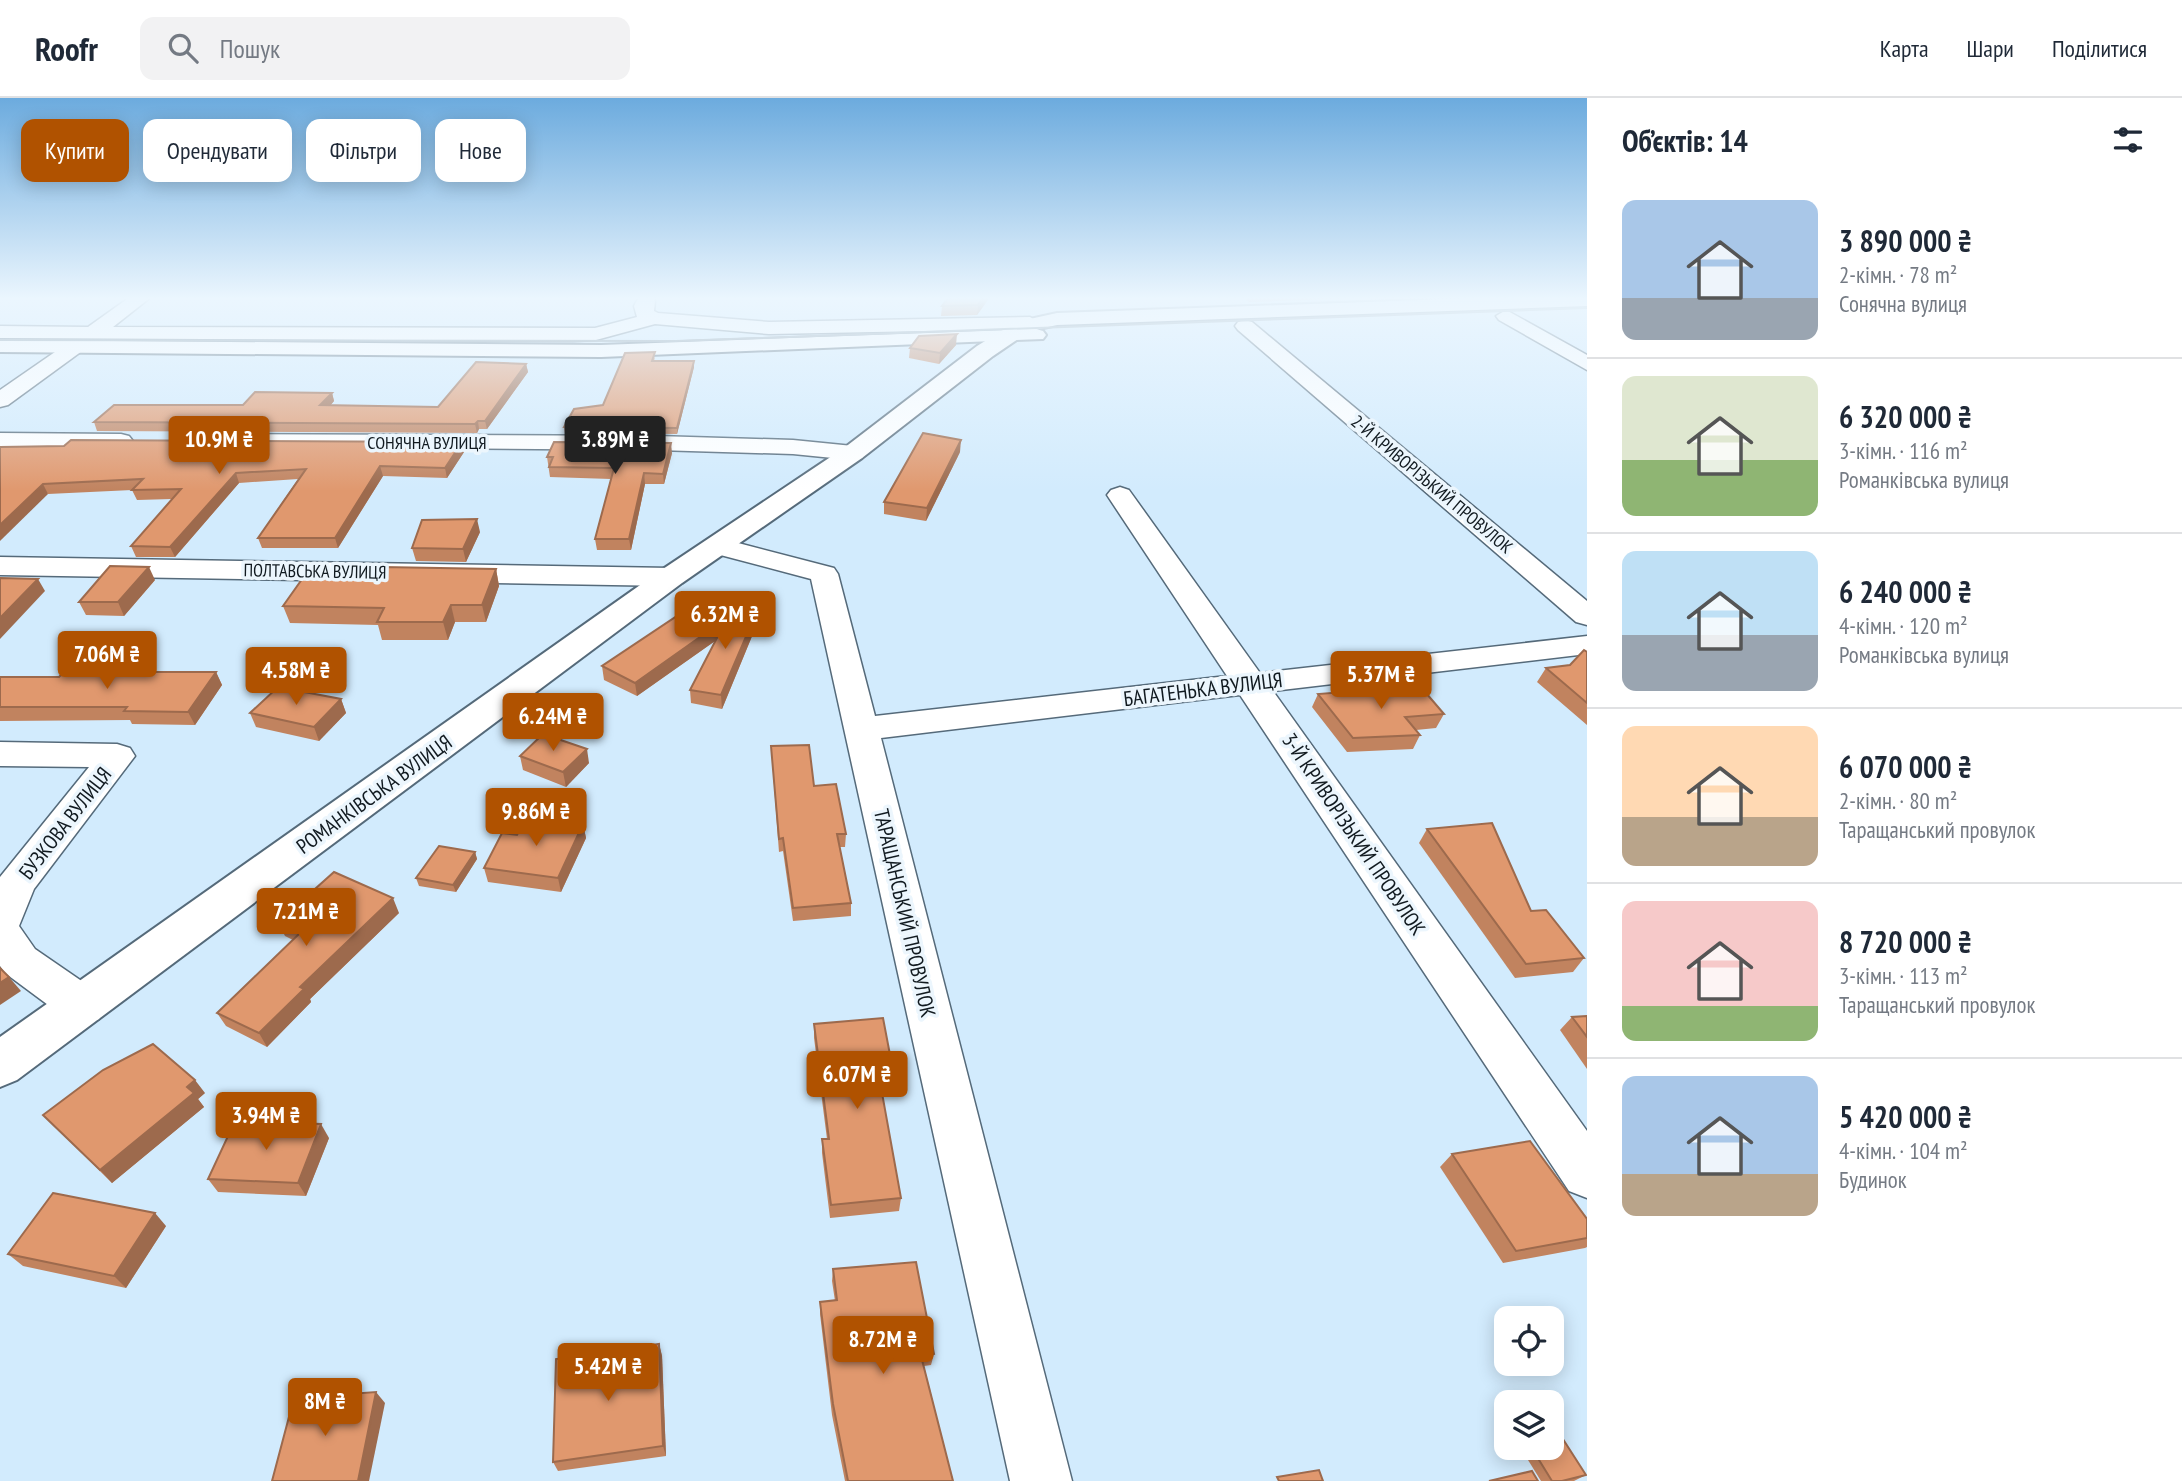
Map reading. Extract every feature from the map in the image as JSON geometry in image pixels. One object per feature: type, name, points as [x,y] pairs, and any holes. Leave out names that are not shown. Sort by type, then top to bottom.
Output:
[{"type":"main road","name":"РОМАНКІВСЬКА ВУЛИЦЯ","points":[[0,1065],[671,577],[853,453],[972,362]]},
{"type":"street","points":[[0,400],[54,362]]},
{"type":"street","name":"2-Й КРИВОРІЗЬКИЙ ПРОВУЛОК","points":[[1287,362],[1587,616]]},
{"type":"street","points":[[0,440],[140,441]]},
{"type":"street","name":"СОНЯЧНА ВУЛИЦЯ","points":[[182,441],[657,443],[793,447],[853,453]]},
{"type":"street","name":"3-Й КРИВОРІЗЬКИЙ ПРОВУЛОК","points":[[1120,495],[1587,1174]]},
{"type":"street","name":"ТАРАЩАНСЬКИЙ ПРОВУЛОК","points":[[719,546],[824,574],[1041,1481]]},
{"type":"street","name":"ПОЛТАВСЬКА ВУЛИЦЯ","points":[[0,566],[671,577]]},
{"type":"street","name":"БАГАТЕНЬКА ВУЛИЦЯ","points":[[861,729],[1587,645]]},
{"type":"street","name":"БУЗКОВА ВУЛИЦЯ","points":[[0,754],[117,756],[17,884],[0,922]]},
{"type":"street","points":[[0,932],[20,961],[82,1006]]},
{"type":"building","points":[[476,362],[526,364],[485,421],[475,424],[94,422],[114,405],[243,405],[255,392],[332,393],[320,405],[438,407]]},
{"type":"building","points":[[621,362],[694,362],[677,428],[564,427],[574,409],[603,405]]},
{"type":"building","points":[[923,433],[961,440],[927,508],[884,502]]},
{"type":"building","points":[[71,440],[462,442],[445,468],[380,466],[335,538],[258,538],[306,469],[236,473],[170,547],[131,546],[181,489],[132,490],[143,479],[43,484],[0,525],[0,447],[64,446]]},
{"type":"building","points":[[554,442],[671,443],[663,474],[644,473],[629,539],[595,539],[614,468],[549,467],[553,457],[547,457]]},
{"type":"building","points":[[477,519],[463,549],[412,548],[422,520]]},
{"type":"building","points":[[110,566],[149,567],[118,602],[79,602]]},
{"type":"building","points":[[382,567],[496,569],[482,605],[451,605],[443,622],[377,622],[384,608],[283,606],[305,575],[377,576]]},
{"type":"building","points":[[0,578],[38,579],[0,618]]},
{"type":"building","points":[[736,601],[757,611],[721,695],[690,690]]},
{"type":"building","points":[[692,606],[724,620],[635,683],[602,666]]},
{"type":"building","points":[[1584,650],[1587,652],[1587,703],[1546,668],[1570,665]]},
{"type":"building","points":[[64,672],[216,672],[188,712],[124,711],[127,707],[0,707],[0,677],[59,677]]},
{"type":"building","points":[[1420,686],[1444,714],[1405,717],[1420,735],[1353,738],[1318,694]]},
{"type":"building","points":[[278,687],[341,699],[314,727],[250,713]]},
{"type":"building","points":[[543,734],[587,749],[563,772],[520,756]]},
{"type":"building","points":[[809,745],[814,786],[836,784],[846,834],[837,834],[851,903],[793,908],[783,838],[779,839],[771,746]]},
{"type":"building","points":[[526,816],[583,824],[558,878],[484,868],[502,833],[517,835]]},
{"type":"building","points":[[1492,823],[1531,911],[1546,910],[1584,958],[1526,964],[1427,829]]},
{"type":"building","points":[[439,846],[475,852],[453,885],[416,878]]},
{"type":"building","points":[[334,872],[393,898],[300,987],[304,989],[259,1033],[217,1013],[300,933],[278,922]]},
{"type":"building","points":[[0,968],[9,977],[0,983]]},
{"type":"building","points":[[1587,1016],[1587,1037],[1572,1017]]},
{"type":"building","points":[[883,1018],[895,1081],[880,1082],[901,1198],[831,1205],[822,1139],[829,1139],[814,1024]]},
{"type":"building","points":[[153,1044],[195,1080],[187,1087],[194,1093],[100,1170],[43,1115],[103,1070]]},
{"type":"building","points":[[235,1121],[321,1124],[298,1183],[208,1179]]},
{"type":"building","points":[[1530,1141],[1587,1219],[1587,1238],[1516,1251],[1452,1154]]},
{"type":"building","points":[[53,1193],[155,1213],[114,1276],[8,1254]]},
{"type":"building","points":[[916,1262],[934,1354],[921,1356],[953,1481],[848,1481],[833,1404],[820,1302],[837,1300],[833,1269]]},
{"type":"building","points":[[659,1344],[663,1446],[553,1462],[556,1359]]},
{"type":"building","points":[[376,1392],[358,1481],[272,1481],[294,1398]]},
{"type":"building","points":[[1564,1441],[1586,1475],[1552,1481],[1539,1460],[1564,1460]]},
{"type":"building","points":[[1319,1470],[1323,1481],[1279,1481],[1277,1477]]},
{"type":"building","points":[[1532,1471],[1538,1481],[1489,1481]]}]
